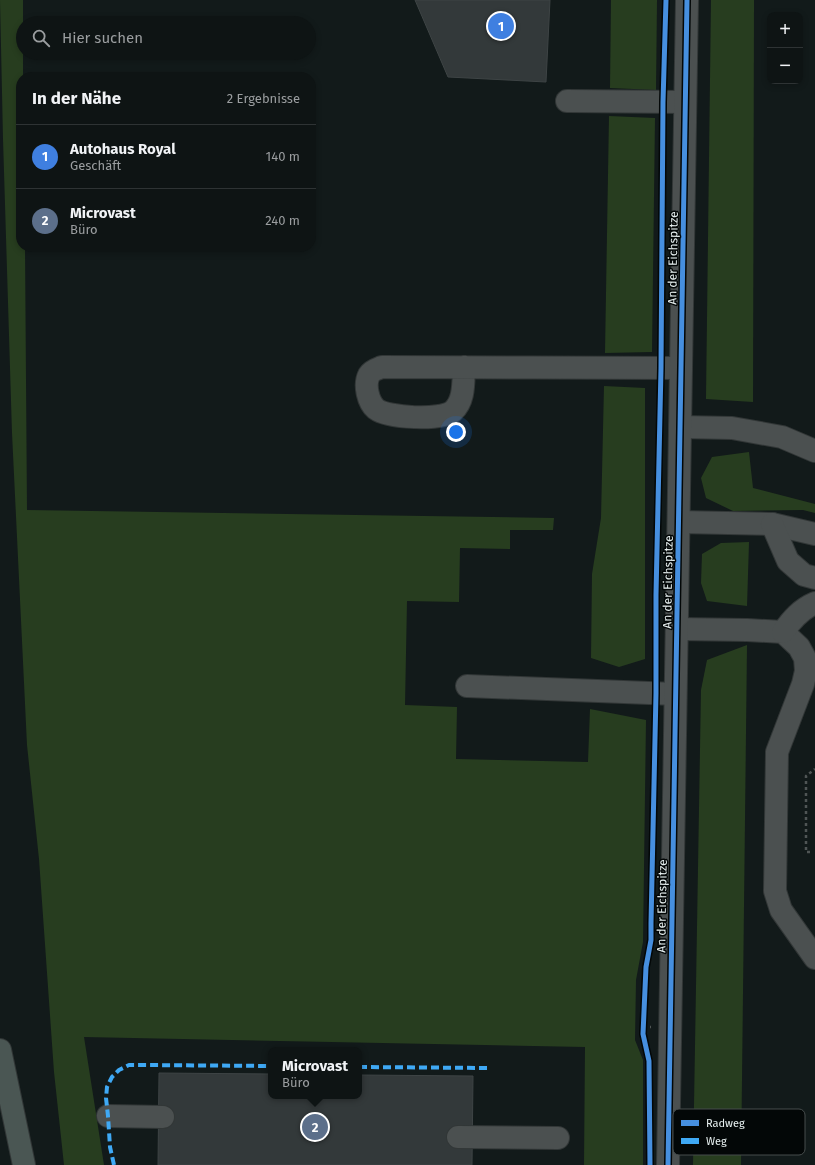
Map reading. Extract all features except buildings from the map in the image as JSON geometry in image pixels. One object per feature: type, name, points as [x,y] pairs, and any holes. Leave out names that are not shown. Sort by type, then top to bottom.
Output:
[{"type":"highway","points":[[0,1050],[24,1165]]},
{"type":"highway","points":[[0,1069],[10,1165]]},
{"type":"street","name":"An der Eichspitze","points":[[668,1165],[686,0]]},
{"type":"street","points":[[567,100],[685,102]]},
{"type":"street","points":[[464,367],[681,368]]},
{"type":"street","points":[[680,427],[732,428],[746,430],[782,437],[815,451]]},
{"type":"street","points":[[679,522],[772,524],[815,534]]},
{"type":"street","points":[[772,524],[788,561],[804,575],[815,578]]},
{"type":"street","points":[[783,632],[791,620],[799,612],[815,602]]},
{"type":"street","points":[[677,629],[783,632],[799,646],[805,658],[806,671],[803,684],[777,752],[775,890],[781,910],[815,958]]},
{"type":"street","points":[[467,686],[675,694]]},
{"type":"street","points":[[108,1116],[162,1117]]},
{"type":"street","points":[[458,1137],[558,1138]]},
{"type":"path","points":[[810,852],[806,852],[806,776],[815,769]]},
{"type":"green space","points":[[0,0],[23,0],[23,16],[16,16],[16,60],[23,60],[23,72],[16,72],[16,252],[25,252],[27,510],[554,518],[553,530],[510,530],[510,549],[460,548],[459,602],[407,601],[405,705],[457,707],[456,759],[588,762],[590,709],[646,720],[643,942],[636,980],[635,1040],[643,1060],[643,1165],[584,1165],[585,1047],[84,1037],[104,1165],[64,1165],[54,1072],[39,859],[27,745],[12,433]]},
{"type":"green space","points":[[611,0],[657,0],[656,90],[610,88]]},
{"type":"green space","points":[[711,0],[754,0],[753,402],[706,399]]},
{"type":"green space","points":[[609,116],[655,118],[652,352],[605,353]]},
{"type":"green space","points":[[604,386],[645,388],[645,659],[619,667],[591,658],[592,574],[601,518]]},
{"type":"green space","points":[[749,452],[753,488],[815,504],[815,513],[803,510],[733,511],[706,498],[701,478],[712,457]]},
{"type":"green space","points":[[749,542],[747,606],[707,601],[701,583],[702,554],[721,543]]},
{"type":"green space","points":[[747,645],[742,1109],[694,1109],[701,690],[707,660]]},
{"type":"green space","points":[[693,1155],[741,1155],[741,1165],[693,1165]]},
{"type":"marked path","points":[[114,1165],[110,1147],[106,1098],[107,1087],[112,1077],[119,1070],[129,1065],[268,1066]]},
{"type":"marked path","points":[[362,1067],[489,1068]]},
{"type":"cycle path","points":[[650,1165],[649,1061],[643,1034],[646,967],[651,940],[661,368],[663,102],[666,0]]},
{"type":"cycle path","points":[[668,1165],[687,0]]},
{"type":"place","name":"Autohaus Royal","points":[[501,26]]},
{"type":"place","name":"Microvast","points":[[315,1127]]}]
